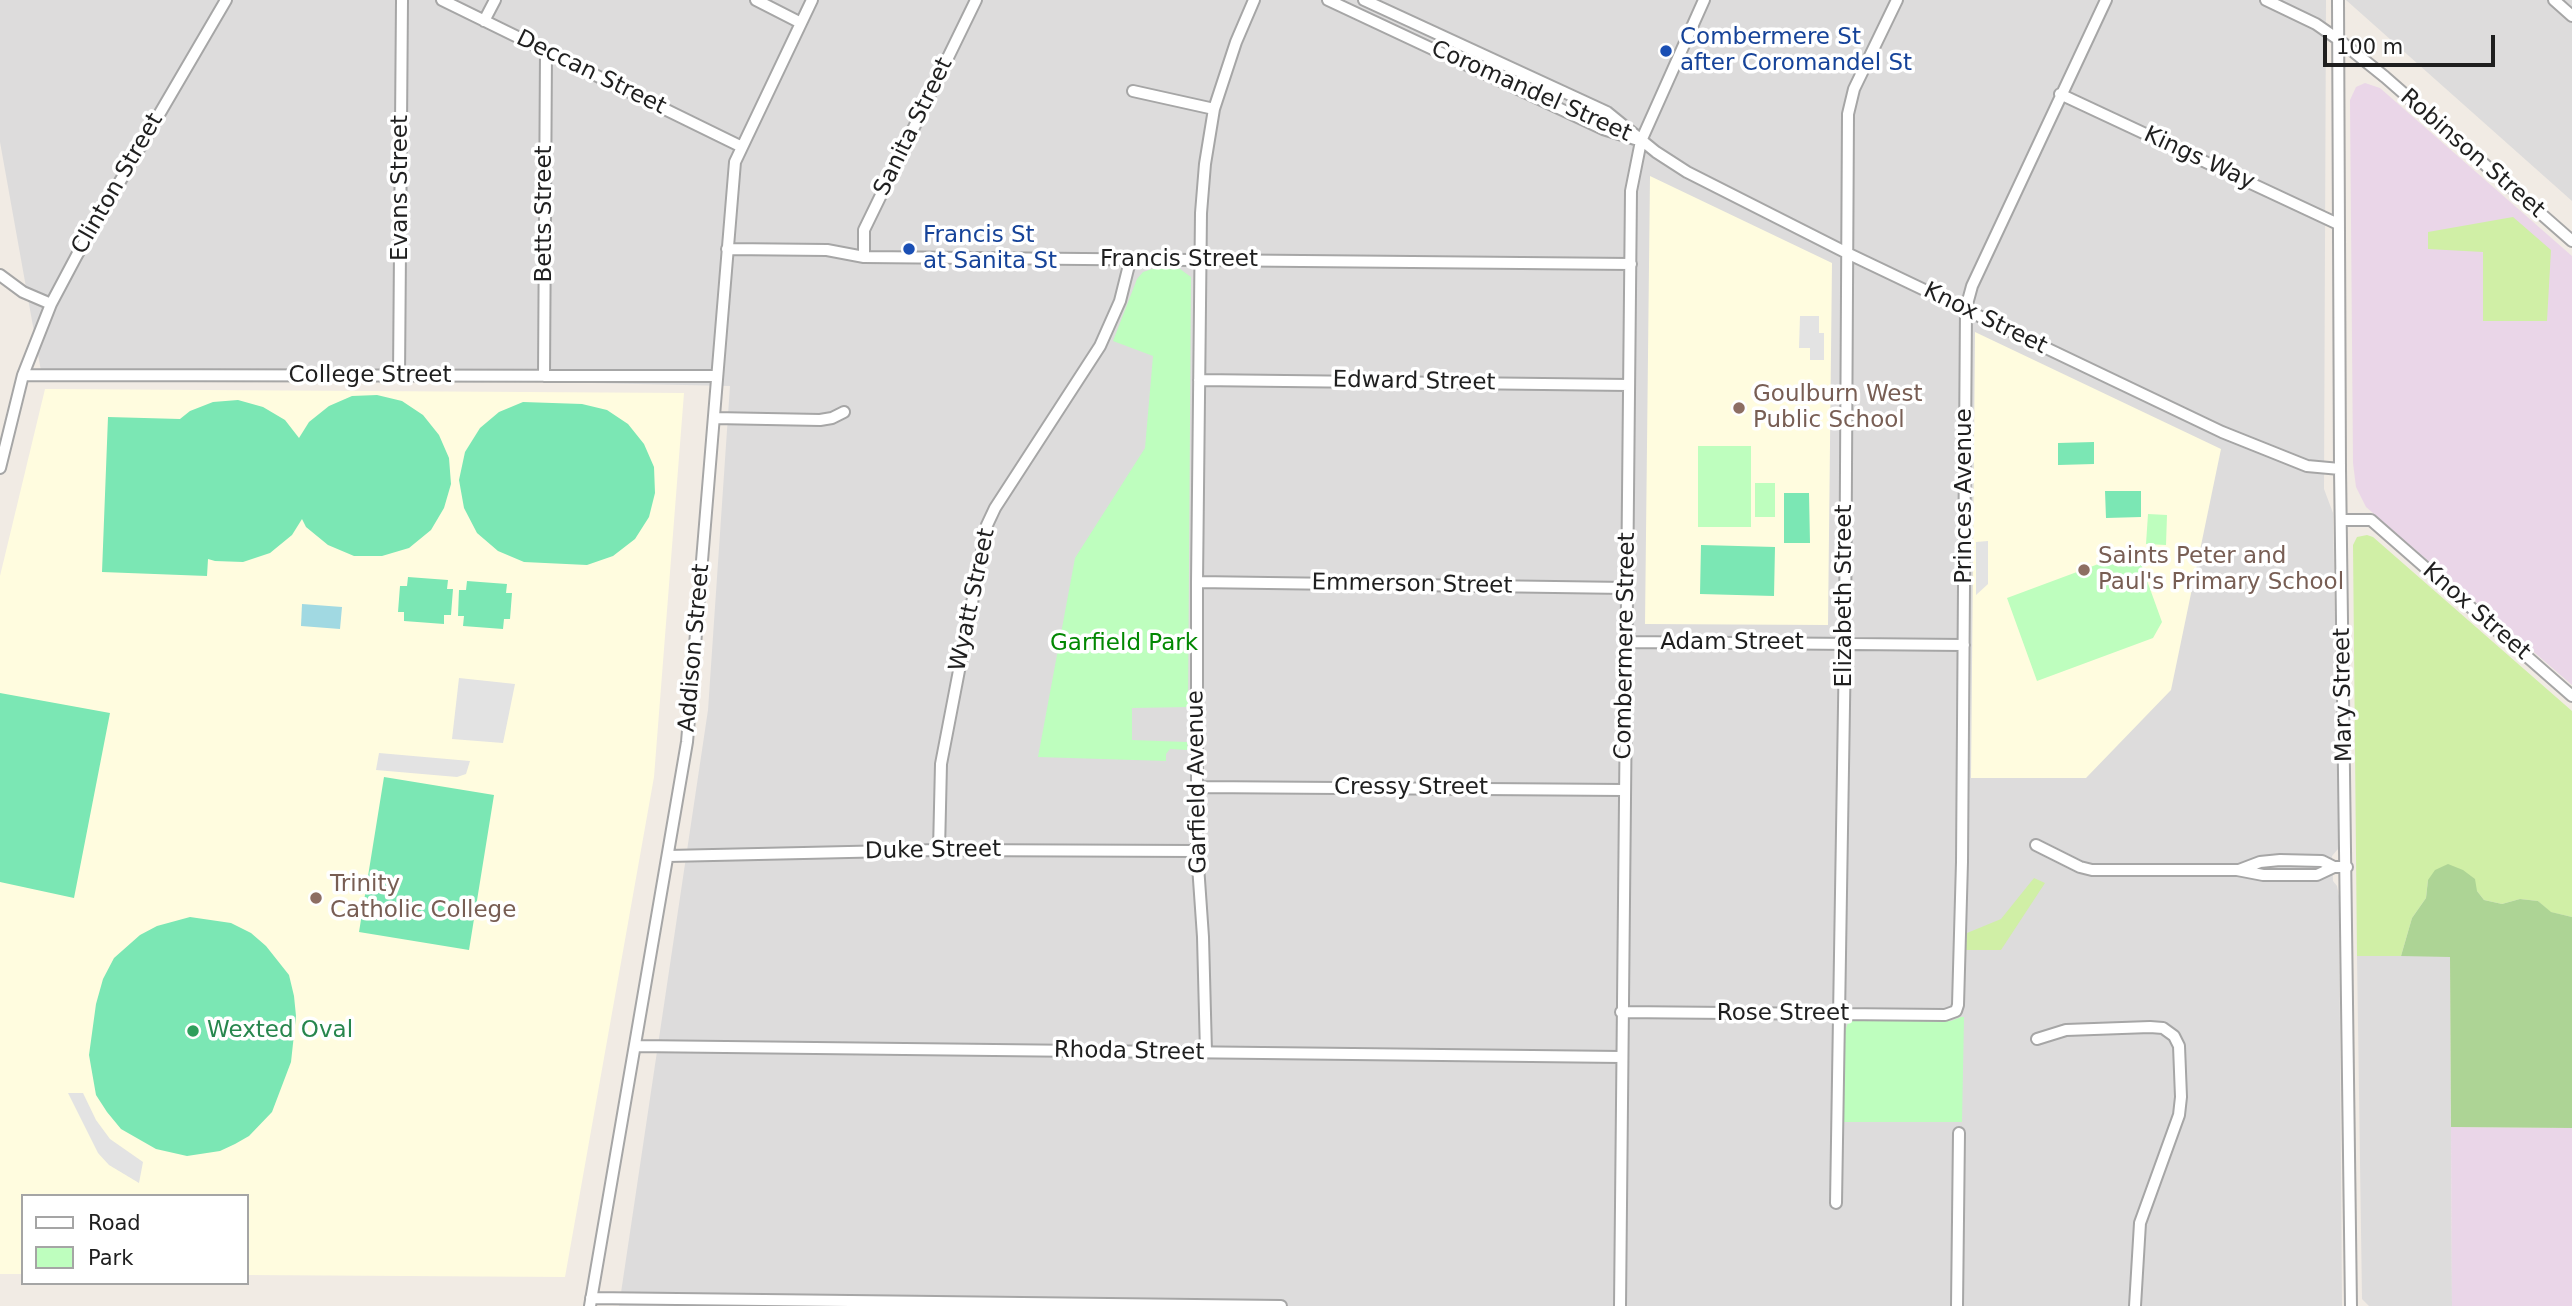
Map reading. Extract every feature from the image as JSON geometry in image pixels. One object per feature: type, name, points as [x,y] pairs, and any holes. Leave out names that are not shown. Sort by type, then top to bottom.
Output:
[{"type":"street","name":"Clinton Street","points":[[0,468],[23,375],[51,304],[76,255],[226,0]]},
{"type":"street","name":"Evans Street","points":[[400,376],[402,0]]},
{"type":"street","name":"Deccan Street","points":[[442,0],[740,146]]},
{"type":"street","points":[[484,21],[495,0]]},
{"type":"street","points":[[756,0],[801,23]]},
{"type":"street","name":"Addison Street","points":[[591,1302],[687,743],[735,162],[740,146],[812,0]]},
{"type":"street","name":"Sanita Street","points":[[864,257],[864,230],[976,0]]},
{"type":"street","name":"Garfield Avenue","points":[[1206,1052],[1203,937],[1197,851],[1200,260],[1205,164],[1214,109],[1236,41],[1254,0]]},
{"type":"street","name":"Coromandel Street","points":[[1328,0],[1603,129],[1641,141]]},
{"type":"street","name":"Combermere Street","points":[[1620,1306],[1631,191],[1641,141],[1704,0]]},
{"type":"street","name":"Elizabeth Street","points":[[1836,1203],[1845,644],[1848,114],[1854,89],[1897,0]]},
{"type":"street","name":"Princes Avenue","points":[[1945,1015],[1956,1011],[1958,1005],[1966,308],[1972,286],[2106,0]]},
{"type":"street","name":"Robinson Street","points":[[2266,0],[2316,24],[2339,40],[2572,241]]},
{"type":"street","name":"Mary Street","points":[[2337,0],[2351,1306]]},
{"type":"street","points":[[2554,0],[2572,16]]},
{"type":"street","points":[[1363,16],[1366,1]]},
{"type":"street","name":"Coromandel Street","points":[[1366,1],[1607,112],[1641,141]]},
{"type":"street","points":[[1442,54],[1448,39]]},
{"type":"street","name":"Betts Street","points":[[544,376],[546,51]]},
{"type":"street","points":[[1524,92],[1530,76]]},
{"type":"street","points":[[1133,91],[1214,109]]},
{"type":"street","name":"Kings Way","points":[[2060,94],[2339,224]]},
{"type":"street","name":"Knox Street","points":[[1641,141],[1687,172],[1847,253],[2222,432],[2307,466],[2340,469]]},
{"type":"street","name":"Francis Street","points":[[727,249],[827,250],[864,257],[1631,264]]},
{"type":"street","name":"Wyatt Street","points":[[939,850],[941,764],[987,525],[995,508],[1100,346],[1120,301],[1129,261]]},
{"type":"street","points":[[0,275],[23,292],[51,304]]},
{"type":"street","name":"College Street","points":[[23,375],[717,376]]},
{"type":"street","name":"Edward Street","points":[[1199,380],[1629,385]]},
{"type":"street","points":[[714,418],[820,420],[844,412]]},
{"type":"street","name":"Knox Street","points":[[2342,520],[2371,520],[2572,696]]},
{"type":"street","name":"Emmerson Street","points":[[1197,582],[1626,588]]},
{"type":"street","name":"Adam Street","points":[[1626,642],[1964,645]]},
{"type":"street","name":"Cressy Street","points":[[1197,787],[1624,790]]},
{"type":"street","points":[[2036,845],[2080,867],[2092,870],[2237,870],[2263,875],[2316,875],[2334,867],[2347,867]]},
{"type":"street","name":"Duke Street","points":[[668,856],[939,850],[1197,851]]},
{"type":"street","name":"Rose Street","points":[[1621,1012],[1945,1015]]},
{"type":"street","points":[[2037,1038],[2066,1030],[2150,1027],[2163,1028],[2174,1036],[2179,1046],[2179,1115],[2140,1223],[2135,1306]]},
{"type":"street","name":"Rhoda Street","points":[[636,1046],[1621,1057]]},
{"type":"street","points":[[1957,1306],[1959,1133]]},
{"type":"street","points":[[591,1302],[1281,1306]]},
{"type":"shaded area","points":[[0,0],[2326,0],[2324,489],[2333,513],[2339,842],[2338,849],[2332,856],[2333,881],[2339,896],[2342,1306],[619,1306],[708,710],[730,386],[41,371],[0,142]]},
{"type":"shaded area","points":[[2346,0],[2572,0],[2572,201]]},
{"type":"shaded area","points":[[2365,83],[2380,88],[2572,256],[2572,685],[2366,507],[2356,487],[2353,463],[2350,100],[2356,87]]},
{"type":"shaded area","name":"Goulburn West Public School","points":[[1650,176],[1832,263],[1828,625],[1645,624]]},
{"type":"shaded area","points":[[1800,316],[1819,316],[1819,333],[1824,333],[1824,360],[1810,360],[1810,348],[1799,348]]},
{"type":"shaded area","name":"Saints Peter and Paul's Primary School","points":[[1975,332],[2221,449],[2171,690],[2086,778],[1971,778]]},
{"type":"shaded area","name":"Trinity Catholic College","points":[[45,389],[684,393],[654,777],[565,1277],[248,1275],[248,1194],[21,1194],[21,1274],[0,1274],[0,576]]},
{"type":"shaded area","points":[[1988,541],[1988,584],[1976,595],[1976,542]]},
{"type":"shaded area","points":[[459,678],[515,684],[503,743],[452,739]]},
{"type":"shaded area","points":[[379,753],[470,761],[466,774],[457,777],[376,770]]},
{"type":"shaded area","points":[[2357,956],[2450,956],[2452,1306],[2369,1306],[2362,1299]]},
{"type":"shaded area","points":[[68,1093],[83,1093],[96,1120],[110,1139],[143,1162],[139,1183],[109,1165],[98,1153]]},
{"type":"shaded area","points":[[2451,1127],[2572,1128],[2572,1306],[2452,1306]]},
{"type":"green space","points":[[2513,217],[2551,250],[2547,321],[2483,321],[2483,252],[2428,249],[2428,232]]},
{"type":"green space","name":"Garfield Park","points":[[1152,269],[1180,269],[1191,277],[1188,707],[1132,708],[1132,740],[1187,742],[1188,750],[1170,749],[1166,754],[1166,761],[1038,757],[1075,558],[1145,448],[1153,356],[1113,341],[1137,279],[1143,272]]},
{"type":"green space","points":[[377,395],[402,401],[423,415],[439,435],[449,458],[451,484],[444,508],[431,530],[409,548],[382,556],[354,556],[328,545],[306,527],[302,519],[292,535],[270,553],[243,562],[208,559],[207,576],[102,572],[108,417],[180,419],[190,411],[213,402],[238,400],[263,407],[285,420],[299,438],[309,422],[329,406],[352,396]]},
{"type":"green space","points":[[523,402],[582,404],[607,410],[628,424],[644,444],[654,467],[655,493],[649,517],[635,539],[613,556],[587,565],[524,562],[498,551],[477,533],[464,508],[459,480],[465,452],[480,428],[499,412]]},
{"type":"green space","points":[[2094,442],[2094,464],[2058,465],[2058,443]]},
{"type":"green space","points":[[1698,446],[1751,446],[1751,527],[1698,527]]},
{"type":"green space","points":[[1755,483],[1775,483],[1775,517],[1755,517]]},
{"type":"green space","points":[[2105,491],[2141,491],[2141,517],[2106,518]]},
{"type":"green space","points":[[1784,493],[1809,493],[1810,543],[1784,543]]},
{"type":"green space","points":[[2148,514],[2167,515],[2166,545],[2146,544]]},
{"type":"green space","points":[[2357,537],[2373,537],[2572,711],[2572,917],[2550,912],[2538,901],[2520,899],[2502,904],[2484,900],[2477,891],[2428,880],[2426,898],[2412,918],[2401,956],[2357,956],[2353,545]]},
{"type":"green space","points":[[1701,545],[1775,547],[1774,596],[1700,594]]},
{"type":"green space","points":[[2136,550],[2162,622],[2153,638],[2037,681],[2007,598]]},
{"type":"green space","points":[[408,577],[448,580],[447,589],[453,589],[451,615],[444,615],[444,624],[404,621],[404,612],[398,612],[400,586],[407,586]]},
{"type":"green space","points":[[467,581],[507,584],[506,593],[512,593],[510,619],[504,619],[503,629],[463,626],[464,616],[458,616],[459,590],[466,590]]},
{"type":"green space","points":[[0,693],[110,713],[74,898],[0,882]]},
{"type":"green space","points":[[384,777],[494,795],[469,950],[359,932]]},
{"type":"green space","points":[[2448,864],[2475,879],[2477,891],[2484,900],[2502,904],[2520,899],[2538,901],[2551,912],[2572,917],[2572,1128],[2451,1127],[2450,957],[2401,956],[2412,918],[2426,898],[2428,880],[2435,870]]},
{"type":"green space","points":[[2034,878],[2045,883],[2001,950],[1965,950],[1967,933],[2001,919]]},
{"type":"green space","name":"Wexted Oval","points":[[190,917],[231,923],[251,933],[266,946],[289,975],[296,1016],[291,1062],[272,1112],[249,1136],[235,1144],[220,1151],[187,1156],[156,1149],[121,1129],[96,1095],[89,1055],[96,1004],[103,979],[114,958],[140,935],[157,926]]},
{"type":"green space","points":[[1964,1017],[1962,1122],[1843,1122],[1844,1034],[1848,1023],[1855,1019],[1951,1021]]},
{"type":"water","points":[[302,604],[342,607],[340,629],[301,626]]},
{"type":"place","name":"Combermere St after Coromandel St","points":[[1666,51]]},
{"type":"place","name":"Francis St at Sanita St","points":[[909,249]]},
{"type":"place","name":"Goulburn West Public School","points":[[1739,408]]},
{"type":"place","name":"Saints Peter and Paul's Primary School","points":[[2084,570]]},
{"type":"place","name":"Trinity Catholic College","points":[[316,898]]},
{"type":"place","name":"Wexted Oval","points":[[193,1031]]}]
